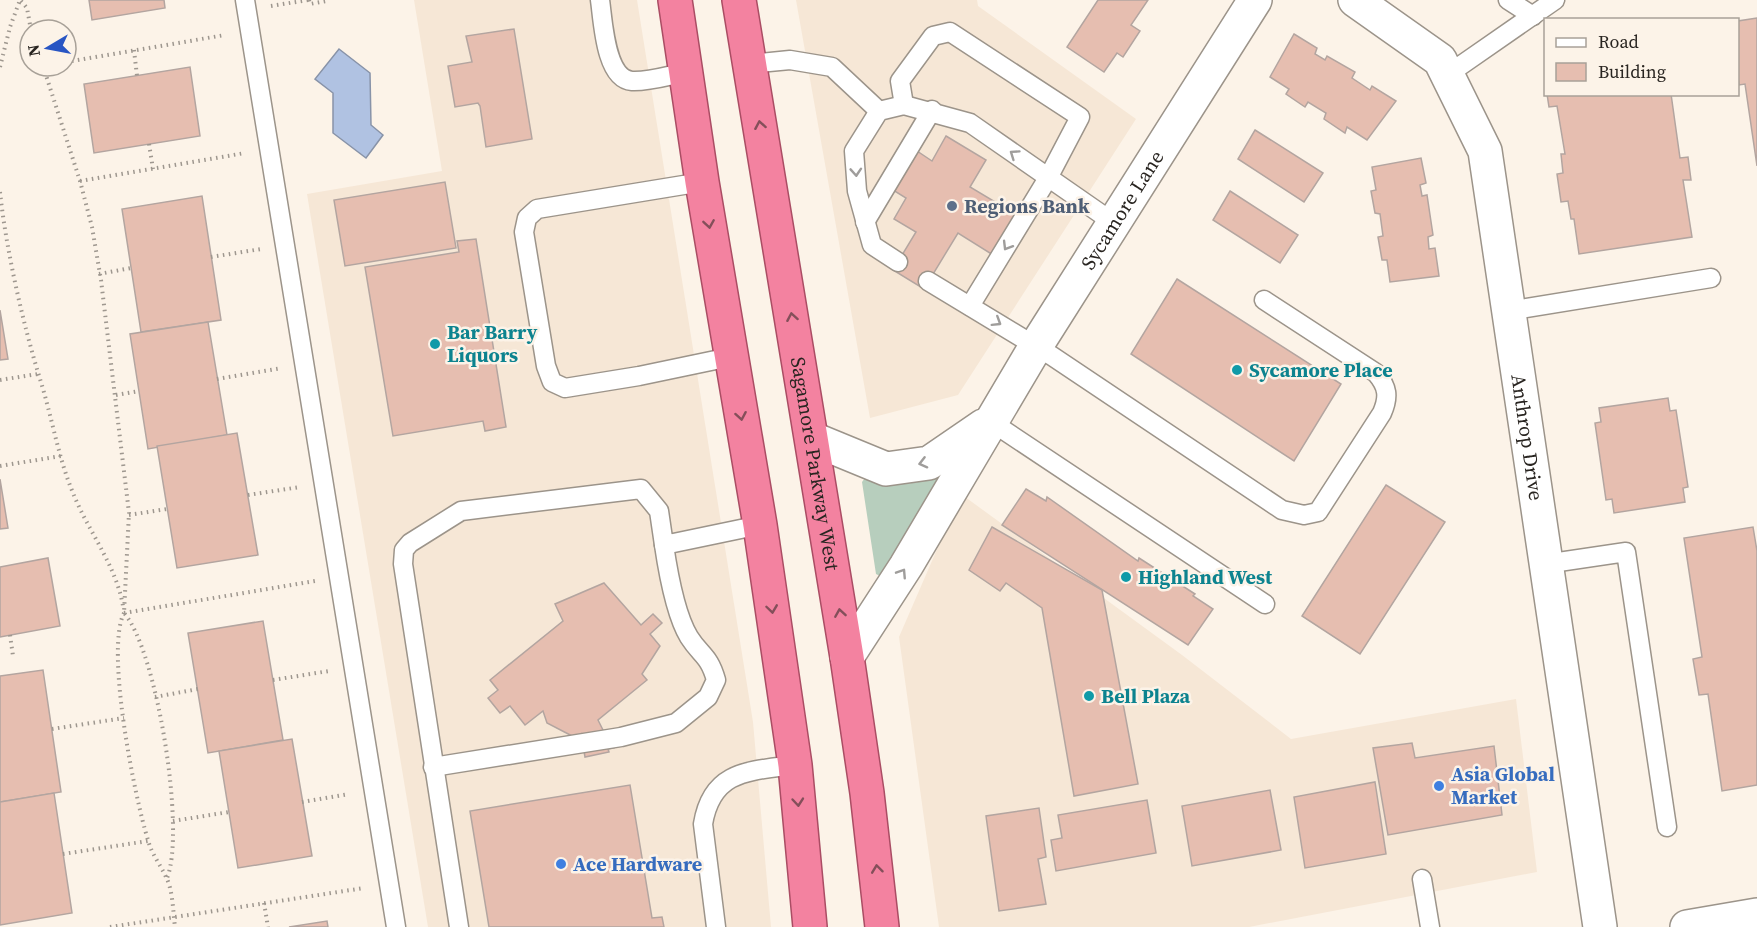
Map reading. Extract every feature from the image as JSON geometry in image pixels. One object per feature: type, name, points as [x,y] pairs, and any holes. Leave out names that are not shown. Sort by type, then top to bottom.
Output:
[{"type":"highway","points":[[675,0],[730,357],[760,525],[795,765],[810,927]]},
{"type":"highway","name":"Sagamore Parkway West","points":[[740,0],[847,657],[867,793],[882,927]]},
{"type":"street","name":"Sycamore Lane","points":[[847,657],[906,566],[1036,346],[1255,0]]},
{"type":"street","name":"Anthrop Drive","points":[[1355,0],[1440,60],[1485,151],[1600,927]]},
{"type":"street","name":"Sycamore Lane","points":[[813,439],[886,469],[929,463],[990,421]]},
{"type":"street","points":[[1687,927],[1757,915]]},
{"type":"lane","points":[[600,0],[611,65],[620,75],[630,81],[687,72]]},
{"type":"lane","points":[[1508,0],[1533,16]]},
{"type":"lane","points":[[1447,75],[1555,0]]},
{"type":"lane","points":[[245,5],[396,927]]},
{"type":"lane","points":[[904,105],[900,81],[933,36],[950,32],[1080,117],[1048,178],[970,306]]},
{"type":"lane","points":[[750,64],[790,60],[832,67],[879,111]]},
{"type":"lane","points":[[898,262],[872,245],[857,191],[854,152],[879,111],[904,105],[932,110],[970,123],[1114,223]]},
{"type":"lane","points":[[866,222],[932,110]]},
{"type":"lane","points":[[702,182],[537,209],[527,218],[524,232],[527,254],[546,366],[552,382],[565,388],[639,376],[730,357]]},
{"type":"lane","points":[[1508,311],[1711,278]]},
{"type":"lane","points":[[928,281],[1036,346],[1282,510],[1304,515],[1317,512],[1382,413],[1388,400],[1385,384],[1376,373],[1264,300]]},
{"type":"lane","points":[[990,421],[1265,604]]},
{"type":"lane","points":[[433,767],[621,737],[676,723],[708,697],[716,680],[711,662],[689,636],[668,571],[659,511],[641,489],[461,511],[410,543],[404,550],[403,564],[433,767],[459,927]]},
{"type":"lane","points":[[664,546],[760,525]]},
{"type":"lane","points":[[1545,564],[1626,552],[1667,827]]},
{"type":"lane","points":[[716,927],[702,824],[705,809],[721,784],[742,771],[795,765]]},
{"type":"lane","points":[[1422,879],[1430,927]]},
{"type":"path","points":[[0,65],[15,9],[21,0],[27,8],[29,18]]},
{"type":"path","points":[[245,5],[308,0],[310,4],[326,1]]},
{"type":"path","points":[[78,60],[249,31]]},
{"type":"path","points":[[134,50],[137,75]]},
{"type":"path","points":[[47,78],[80,181],[92,227],[116,395],[129,515],[124,613],[118,647],[124,718],[148,841],[157,864],[167,878],[175,927]]},
{"type":"path","points":[[149,144],[153,168]]},
{"type":"path","points":[[80,181],[268,149]]},
{"type":"path","points":[[0,192],[7,242],[38,374],[61,456],[73,492],[120,587],[124,613],[132,622],[141,645],[156,697],[173,821],[173,863],[167,878]]},
{"type":"path","points":[[211,257],[284,245]]},
{"type":"path","points":[[99,274],[131,268]]},
{"type":"path","points":[[217,379],[304,364]]},
{"type":"path","points":[[0,380],[38,374]]},
{"type":"path","points":[[116,395],[139,392]]},
{"type":"path","points":[[0,466],[61,456]]},
{"type":"path","points":[[248,495],[323,483]]},
{"type":"path","points":[[129,515],[167,509]]},
{"type":"path","points":[[124,613],[338,577]]},
{"type":"path","points":[[10,635],[14,656]]},
{"type":"path","points":[[273,680],[353,667]]},
{"type":"path","points":[[156,697],[198,689]]},
{"type":"path","points":[[52,729],[124,718]]},
{"type":"path","points":[[302,802],[373,790]]},
{"type":"path","points":[[173,821],[229,812]]},
{"type":"path","points":[[63,854],[148,841]]},
{"type":"path","points":[[111,927],[389,884]]},
{"type":"path","points":[[264,903],[268,927]]},
{"type":"shaded area","points":[[414,0],[637,0],[753,722],[771,927],[428,927],[307,194],[442,171]]},
{"type":"shaded area","points":[[796,0],[977,0],[978,6],[1136,119],[958,395],[870,418]]},
{"type":"shaded area","points":[[961,494],[1182,655],[1291,739],[1516,699],[1537,872],[1249,927],[939,927],[899,637]]},
{"type":"green space","points":[[945,472],[884,573],[880,576],[876,574],[862,482],[865,478],[904,484],[912,483]]},
{"type":"water","points":[[339,49],[370,73],[371,125],[383,135],[366,158],[333,133],[333,93],[315,79]]},
{"type":"building","points":[[89,0],[164,0],[165,8],[92,20]]},
{"type":"building","points":[[1098,0],[1148,0],[1131,25],[1140,31],[1123,57],[1117,53],[1104,72],[1067,47]]},
{"type":"building","points":[[1757,18],[1757,166],[1745,84],[1739,85],[1739,21]]},
{"type":"building","points":[[514,29],[532,139],[486,147],[480,106],[478,103],[455,107],[448,66],[472,62],[466,36]]},
{"type":"building","points":[[1294,34],[1317,48],[1315,54],[1325,60],[1327,56],[1355,72],[1352,78],[1370,90],[1372,86],[1396,101],[1367,140],[1347,127],[1345,133],[1324,119],[1326,113],[1308,102],[1305,107],[1286,94],[1289,89],[1270,77]]},
{"type":"building","points":[[190,67],[200,136],[94,153],[84,84]]},
{"type":"building","points":[[1547,96],[1671,96],[1680,158],[1688,157],[1691,180],[1683,180],[1692,237],[1579,254],[1574,219],[1571,219],[1568,201],[1561,202],[1557,174],[1563,173],[1561,154],[1565,154],[1557,106],[1549,107]]},
{"type":"building","points":[[1255,130],[1323,173],[1304,202],[1238,159]]},
{"type":"building","name":"Regions Bank","points":[[946,136],[986,160],[970,187],[1017,215],[993,255],[958,233],[924,289],[893,270],[916,232],[894,219],[906,198],[893,190],[917,151],[932,161]]},
{"type":"building","points":[[1421,158],[1426,183],[1420,185],[1422,196],[1427,195],[1433,235],[1428,237],[1429,249],[1435,248],[1439,276],[1390,282],[1387,260],[1382,260],[1378,237],[1383,236],[1380,214],[1375,213],[1371,191],[1376,190],[1372,167]]},
{"type":"building","points":[[445,182],[456,248],[345,266],[334,200]]},
{"type":"building","points":[[1230,191],[1298,235],[1280,263],[1213,220]]},
{"type":"building","points":[[202,196],[221,320],[141,332],[122,209]]},
{"type":"building","name":"Bar Barry Liquors","points":[[476,239],[506,427],[485,431],[483,421],[393,436],[365,267],[459,252],[457,241]]},
{"type":"building","name":"Sycamore Place","points":[[1177,279],[1341,384],[1294,461],[1131,354]]},
{"type":"building","points":[[0,310],[8,359],[0,360]]},
{"type":"building","points":[[208,322],[227,435],[148,449],[130,334]]},
{"type":"building","points":[[1668,398],[1670,411],[1676,410],[1688,487],[1683,488],[1685,502],[1614,513],[1612,499],[1606,500],[1595,423],[1601,422],[1599,408]]},
{"type":"building","points":[[237,433],[258,555],[177,568],[157,446]]},
{"type":"building","points":[[0,479],[8,528],[0,529]]},
{"type":"building","points":[[1386,485],[1445,522],[1360,654],[1302,616]]},
{"type":"building","name":"Highland West","points":[[1026,489],[1046,501],[1047,497],[1138,561],[1139,558],[1195,594],[1193,596],[1213,609],[1188,645],[1002,525]]},
{"type":"building","name":"Bell Plaza","points":[[992,527],[1102,590],[1138,784],[1074,796],[1042,608],[1006,583],[1000,591],[969,570]]},
{"type":"building","points":[[1753,527],[1757,551],[1757,785],[1722,791],[1708,694],[1699,695],[1693,659],[1702,657],[1684,538]]},
{"type":"building","points":[[48,558],[60,626],[0,637],[0,567]]},
{"type":"building","points":[[604,583],[641,625],[653,614],[662,623],[650,634],[660,646],[642,674],[647,680],[598,720],[605,734],[611,733],[614,748],[608,749],[609,752],[585,757],[581,734],[576,738],[547,723],[543,711],[525,725],[510,706],[500,713],[488,698],[498,690],[490,680],[563,621],[555,604]]},
{"type":"building","points":[[263,621],[283,740],[208,753],[188,633]]},
{"type":"building","points":[[43,670],[61,792],[0,802],[0,676]]},
{"type":"building","points":[[292,739],[312,856],[238,868],[219,751]]},
{"type":"building","name":"Asia Global Market","points":[[1412,743],[1415,758],[1494,746],[1502,815],[1388,835],[1373,748]]},
{"type":"building","points":[[1375,782],[1386,854],[1305,868],[1294,797]]},
{"type":"building","name":"Ace Hardware","points":[[630,785],[652,918],[662,917],[664,927],[489,927],[470,811]]},
{"type":"building","points":[[1270,790],[1281,850],[1192,866],[1182,806]]},
{"type":"building","points":[[54,793],[72,913],[0,925],[0,802]]},
{"type":"building","points":[[1147,800],[1156,853],[1056,871],[1051,840],[1062,838],[1058,815]]},
{"type":"building","points":[[1039,808],[1046,857],[1038,859],[1046,904],[999,911],[986,816]]},
{"type":"building","points":[[327,921],[328,927],[289,927]]},
{"type":"place","name":"Regions Bank","points":[[952,206]]},
{"type":"place","name":"Bar Barry Liquors","points":[[435,344]]},
{"type":"place","name":"Sycamore Place","points":[[1237,370]]},
{"type":"place","name":"Highland West","points":[[1126,577]]},
{"type":"place","name":"Bell Plaza","points":[[1089,696]]},
{"type":"place","name":"Asia Global Market","points":[[1439,786]]},
{"type":"place","name":"Ace Hardware","points":[[561,864]]}]
